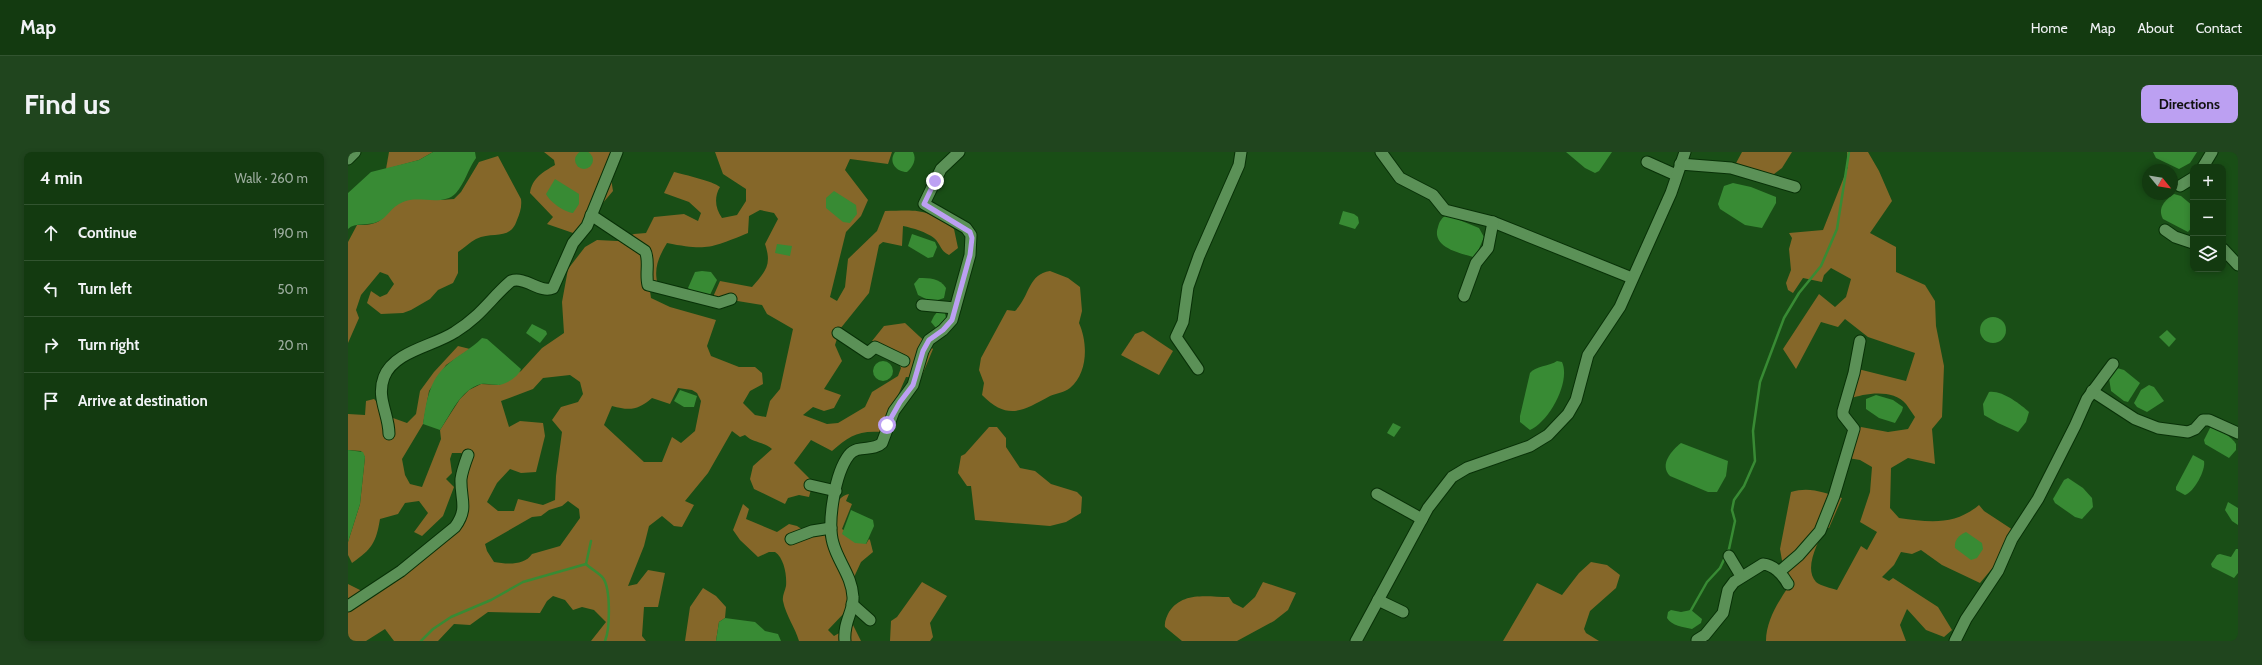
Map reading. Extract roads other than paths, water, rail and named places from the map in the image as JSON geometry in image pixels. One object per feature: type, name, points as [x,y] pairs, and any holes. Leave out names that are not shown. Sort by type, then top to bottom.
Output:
[{"type":"street","points":[[348,159],[355,152]]},
{"type":"street","points":[[389,434],[381,396],[384,376],[388,370],[403,358],[440,341],[470,322],[512,281],[521,280],[544,289],[553,288],[571,247],[587,226],[617,152]]},
{"type":"street","points":[[845,641],[845,625],[853,598],[850,578],[836,552],[831,528],[836,492],[845,463],[849,456],[858,449],[878,446],[882,443],[892,415],[913,385],[923,351],[929,340],[947,327],[952,320],[970,255],[972,235],[966,228],[924,204],[942,169],[959,152]]},
{"type":"street","points":[[1198,369],[1176,337],[1183,322],[1188,287],[1199,256],[1239,165],[1241,152]]},
{"type":"street","points":[[1381,152],[1400,178],[1433,195],[1446,210],[1493,222],[1632,278]]},
{"type":"street","points":[[1356,641],[1422,519],[1435,497],[1452,477],[1467,468],[1530,446],[1548,435],[1568,414],[1576,400],[1588,355],[1614,318],[1671,193],[1685,152]]},
{"type":"street","points":[[2205,164],[2212,152]]},
{"type":"street","points":[[1647,162],[1678,169],[1731,168],[1795,187]]},
{"type":"street","points":[[2180,186],[2190,180]]},
{"type":"street","points":[[591,215],[645,251],[648,255],[646,278],[648,285],[719,303],[731,299]]},
{"type":"street","points":[[1464,296],[1476,263],[1488,248],[1493,222]]},
{"type":"street","points":[[2165,230],[2175,237],[2190,242]]},
{"type":"street","points":[[2226,252],[2238,265]]},
{"type":"street","points":[[922,305],[955,308]]},
{"type":"street","points":[[838,333],[868,353],[875,347],[904,361]]},
{"type":"street","points":[[1779,572],[1799,555],[1820,531],[1834,496],[1854,429],[1843,415],[1843,411],[1854,374],[1860,341]]},
{"type":"street","points":[[1955,641],[1966,620],[1998,571],[2012,539],[2038,499],[2092,391],[2113,364]]},
{"type":"street","points":[[2092,391],[2135,419],[2158,428],[2188,432],[2195,429],[2203,420],[2209,420],[2238,433]]},
{"type":"street","points":[[348,606],[401,571],[455,527],[461,518],[464,507],[461,480],[468,455]]},
{"type":"street","points":[[810,485],[836,492]]},
{"type":"street","points":[[1377,494],[1422,519]]},
{"type":"street","points":[[790,539],[812,531],[831,528]]},
{"type":"street","points":[[1730,556],[1741,576]]},
{"type":"street","points":[[1697,640],[1705,635],[1722,614],[1728,590],[1741,576],[1763,564],[1779,572],[1788,584]]},
{"type":"street","points":[[1378,600],[1403,612]]},
{"type":"street","points":[[852,604],[870,620]]},
{"type":"waterway","points":[[1690,612],[1707,582],[1720,568],[1729,549],[1735,521],[1732,510],[1734,500],[1744,486],[1755,461],[1753,431],[1760,382],[1784,318],[1799,293],[1821,266],[1837,229],[1849,152]]},
{"type":"waterway","points":[[591,541],[586,564],[599,574],[606,583],[609,619],[605,641]]},
{"type":"waterway","points":[[421,641],[433,629],[451,617],[491,600],[523,582],[586,564]]}]
